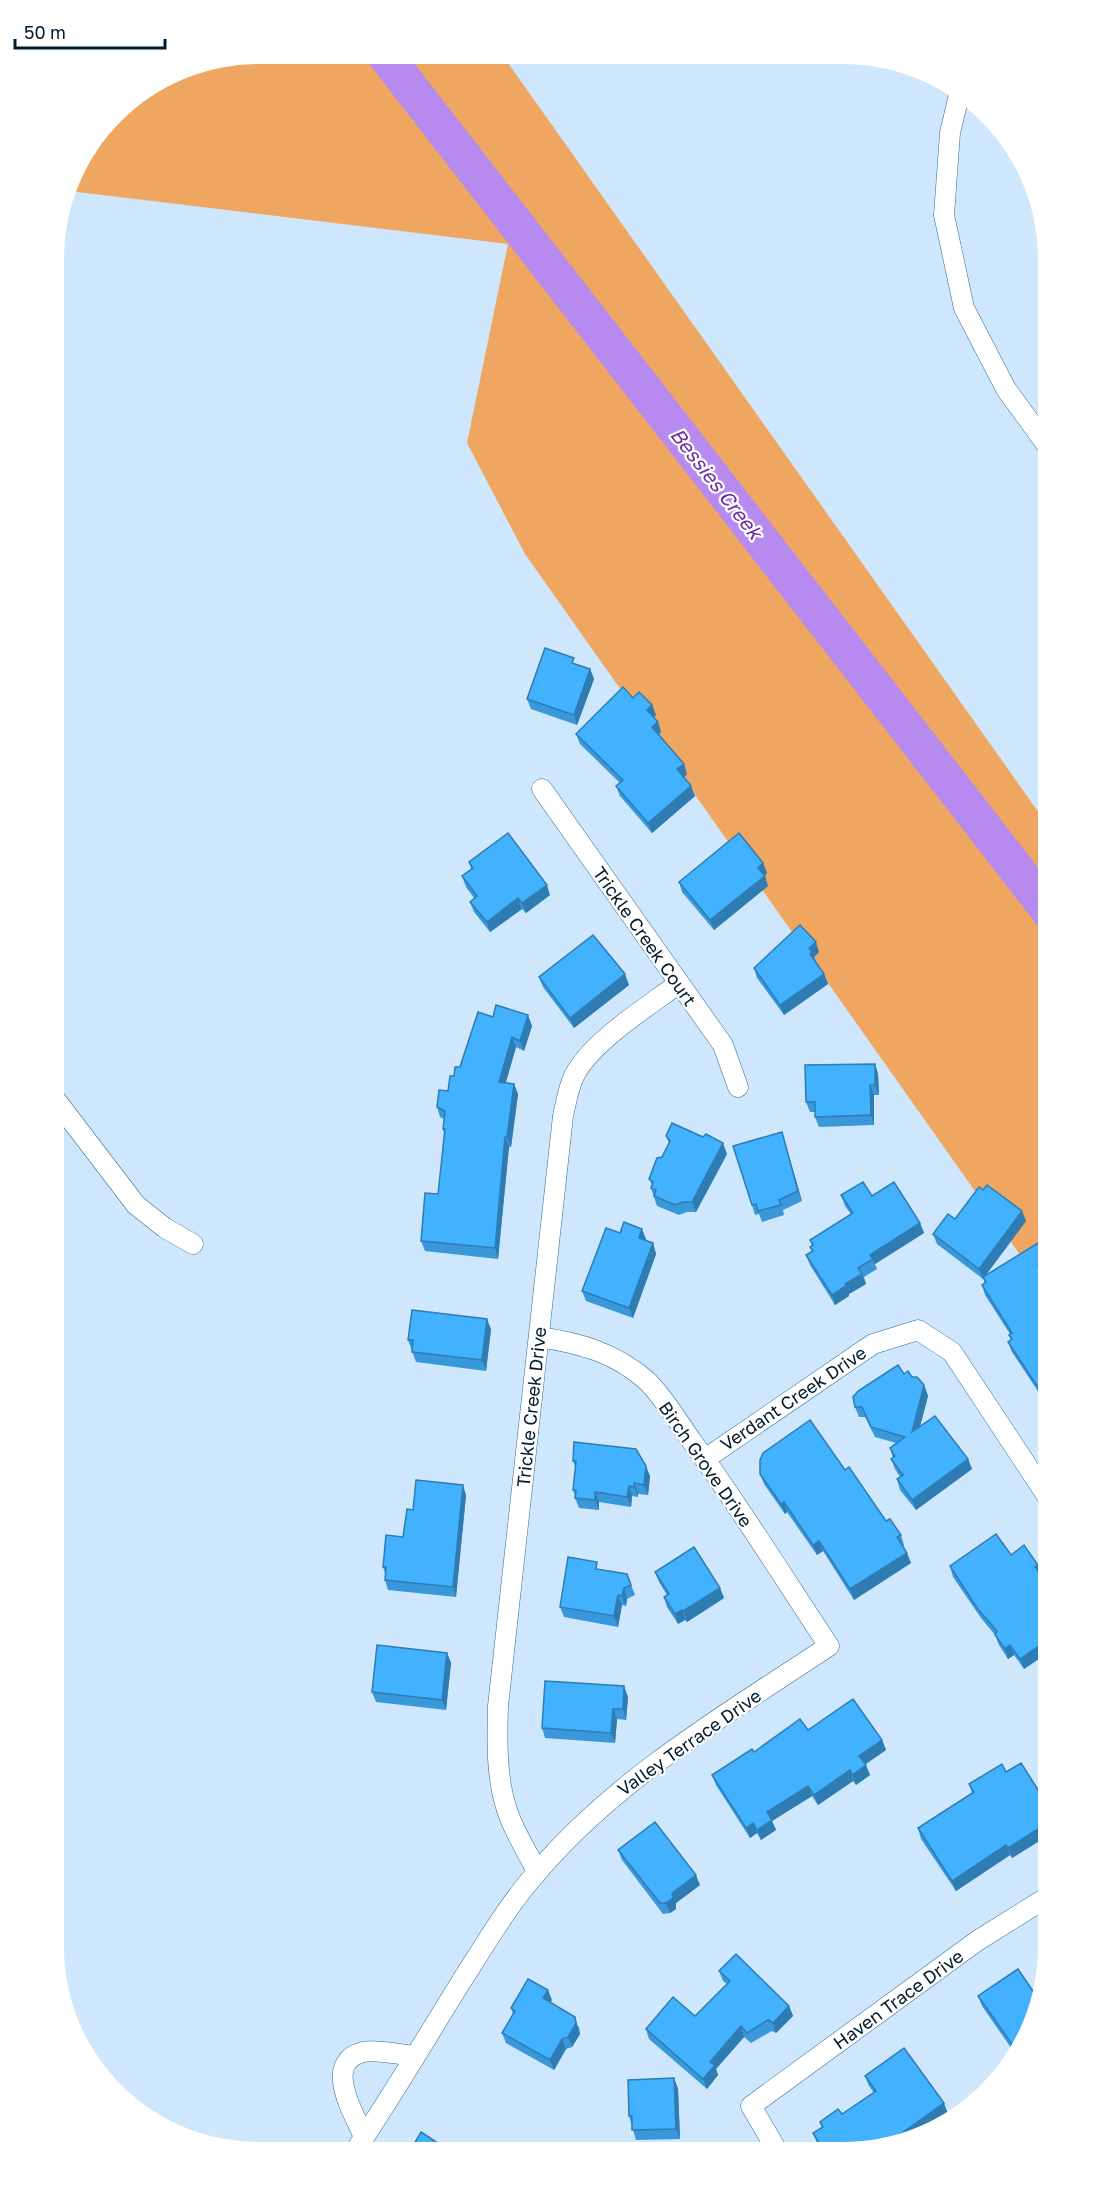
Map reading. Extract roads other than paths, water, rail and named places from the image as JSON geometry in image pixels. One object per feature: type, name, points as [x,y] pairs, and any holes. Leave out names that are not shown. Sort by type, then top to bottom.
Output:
[{"type":"street","points":[[957,101],[950,133],[944,215],[964,308],[1006,389],[1038,433]]},
{"type":"street","name":"Trickle Creek Court","points":[[542,789],[723,1045],[738,1087]]},
{"type":"street","name":"Trickle Creek Drive","points":[[537,1871],[508,1813],[498,1768],[498,1706],[563,1116],[571,1085],[586,1058],[603,1042],[678,984]]},
{"type":"street","points":[[64,1111],[136,1205],[165,1228],[193,1244]]},
{"type":"street","name":"Verdant Creek Drive","points":[[705,1459],[873,1344],[918,1330],[952,1352],[1038,1482]]},
{"type":"street","name":"Birch Grove Drive","points":[[539,1337],[569,1341],[598,1349],[624,1364],[649,1383],[705,1459],[829,1646]]},
{"type":"street","name":"Valley Terrace Drive","points":[[360,2142],[497,1925],[537,1871],[579,1827],[614,1795],[665,1755],[829,1646]]},
{"type":"street","name":"Haven Trace Drive","points":[[772,2142],[750,2106],[977,1941],[1038,1902]]},
{"type":"street","name":"Valley Terrace Drive","points":[[358,2142],[342,2080],[344,2067],[352,2057],[365,2052],[415,2056]]},
{"type":"waterway","name":"Bessies Creek","points":[[392,64],[1038,897]]}]
